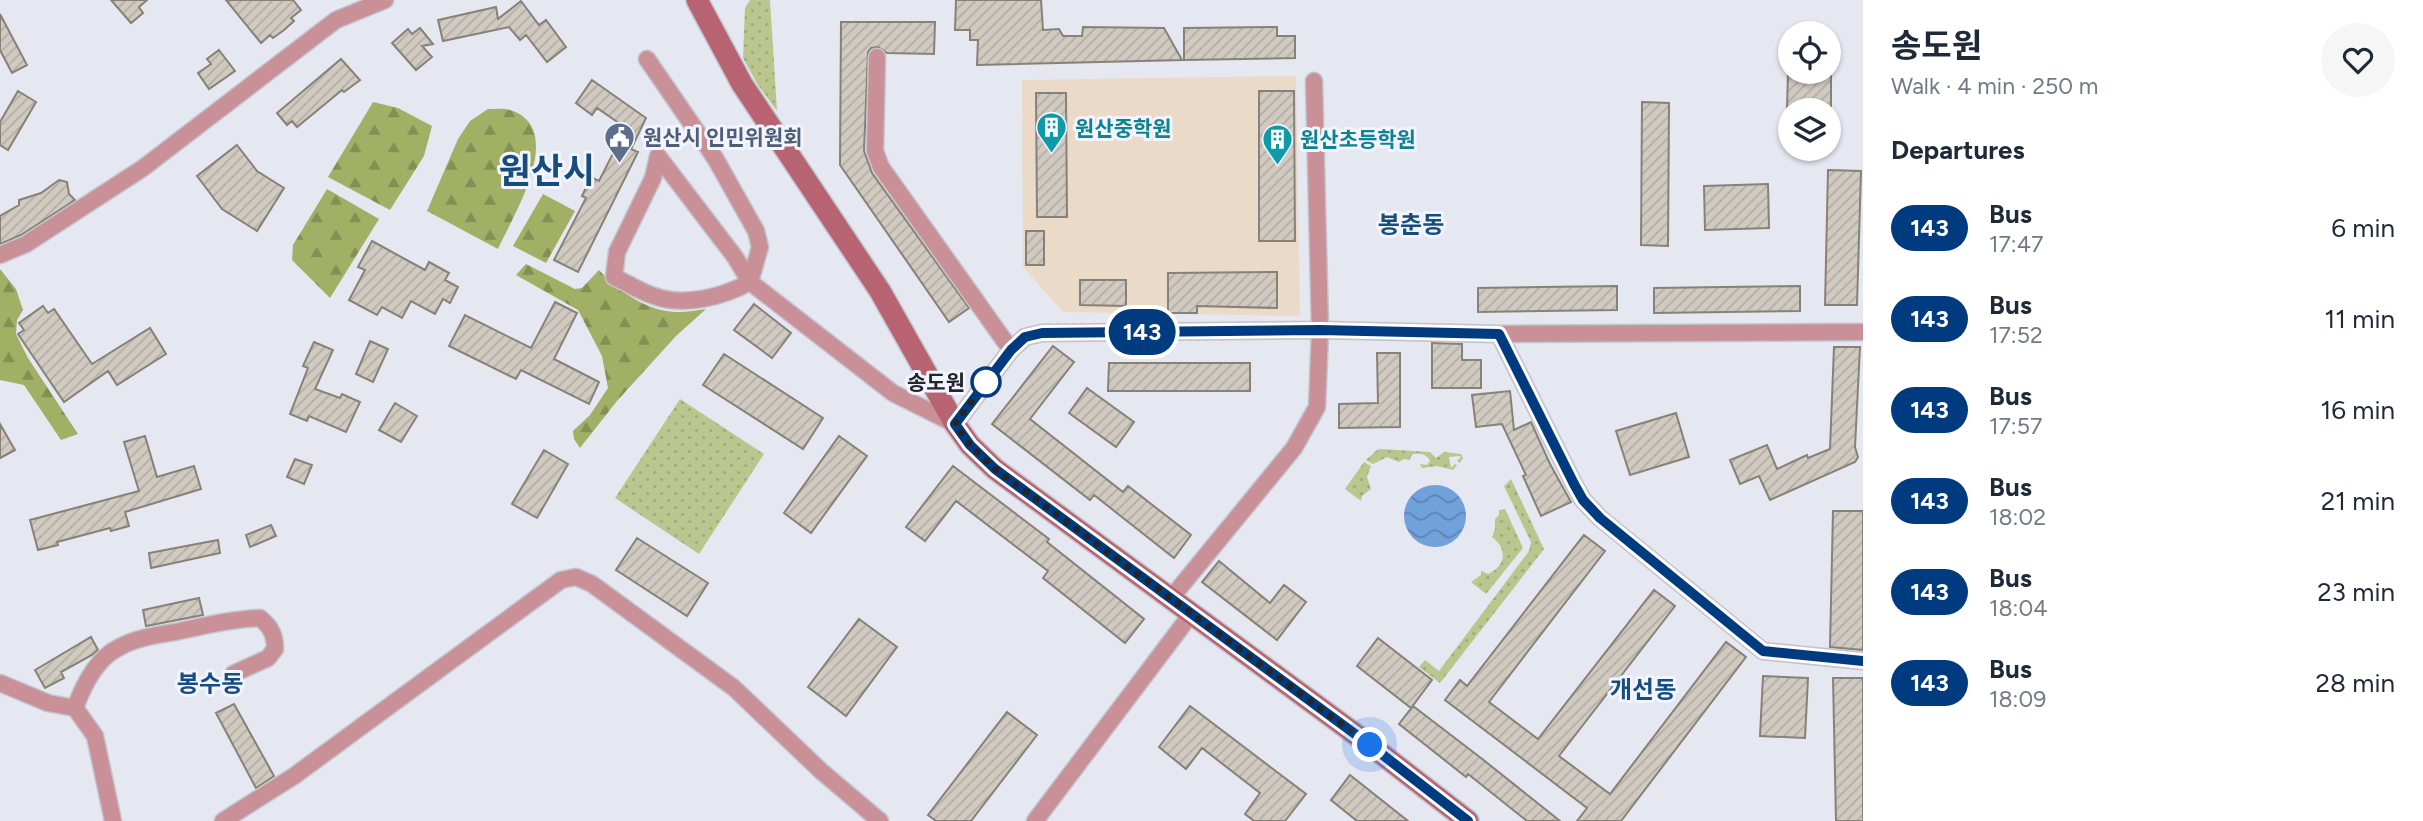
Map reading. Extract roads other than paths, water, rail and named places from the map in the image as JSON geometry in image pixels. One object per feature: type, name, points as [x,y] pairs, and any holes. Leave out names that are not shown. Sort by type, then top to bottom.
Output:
[{"type":"main road","points":[[697,0],[742,84],[880,291],[955,424],[970,445],[995,469],[1172,597],[1468,821]]},
{"type":"street","points":[[0,255],[26,244],[143,168],[336,20],[385,0]]},
{"type":"street","points":[[877,57],[875,151],[880,167],[1011,350]]},
{"type":"street","points":[[648,59],[715,158],[756,231],[760,247],[750,282],[733,292],[674,302],[653,296],[614,277],[617,252],[653,178],[658,156],[735,257],[750,282],[893,393],[955,424],[1011,350],[1025,337],[1042,333],[1320,330],[1499,334],[1863,332]]},
{"type":"street","points":[[1172,597],[1294,448],[1317,407],[1320,330],[1314,81]]},
{"type":"street","points":[[1499,334],[1574,484],[1583,500],[1600,518],[1763,651],[1863,661]]},
{"type":"street","points":[[223,821],[294,776],[561,580],[576,577],[593,584],[734,688],[821,771],[880,821]]},
{"type":"street","points":[[1035,821],[1192,613]]},
{"type":"street","points":[[75,708],[84,684],[116,648],[168,633],[237,619],[260,618],[269,625],[275,638],[275,649],[268,658],[233,674]]},
{"type":"street","points":[[0,683],[48,704],[75,708],[95,736],[113,821]]},
{"type":"water","points":[[1435,485],[1447,487],[1457,494],[1464,504],[1464,528],[1457,538],[1447,545],[1435,547],[1423,545],[1413,538],[1406,528],[1404,516],[1406,504],[1413,494],[1423,487]]},
{"type":"place","name":"원산중학원","points":[[1052,155]]},
{"type":"place","name":"원산시 인민위원회","points":[[620,164]]},
{"type":"place","name":"원산초등학원","points":[[1277,166]]},
{"type":"place","name":"송도원","points":[[986,382]]},
{"type":"district","name":"원산시","points":[[547,171]]},
{"type":"district","name":"봉춘동","points":[[1411,224]]},
{"type":"district","name":"봉수동","points":[[210,683]]},
{"type":"district","name":"개선동","points":[[1643,689]]}]
